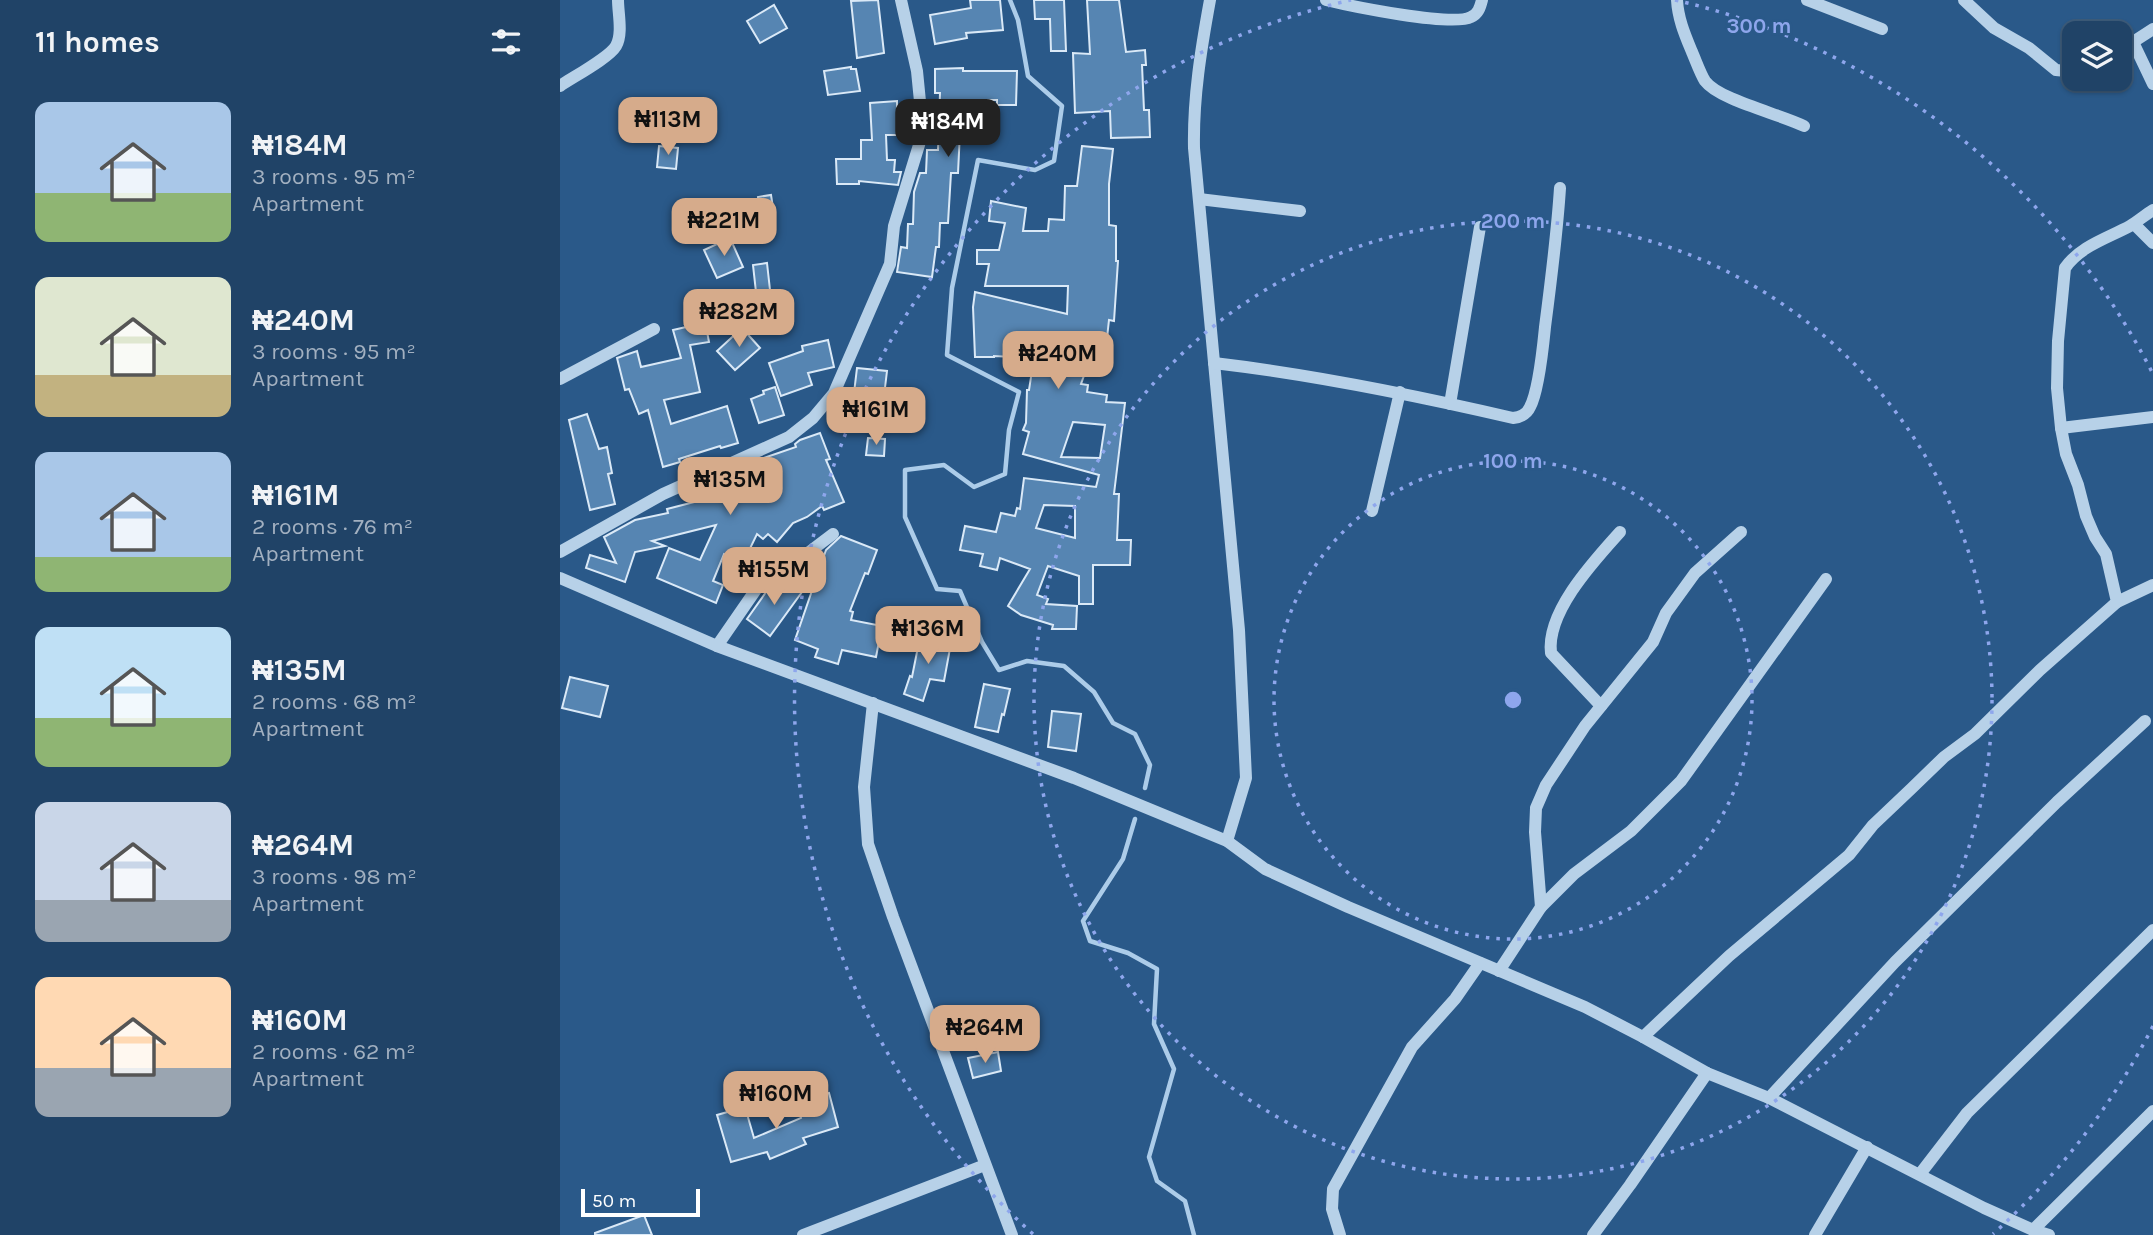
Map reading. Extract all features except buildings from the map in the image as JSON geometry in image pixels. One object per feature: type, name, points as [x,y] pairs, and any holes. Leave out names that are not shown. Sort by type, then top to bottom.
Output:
[{"type":"street","points":[[560,86],[610,53],[617,44],[618,0]]},
{"type":"street","points":[[560,552],[663,494],[789,437],[813,418],[834,393],[890,264],[894,226],[923,132],[917,71],[901,0]]},
{"type":"street","points":[[1210,0],[1196,88],[1194,120],[1239,630],[1246,757],[1246,778],[1227,841]]},
{"type":"street","points":[[1326,0],[1418,17],[1465,19],[1473,17],[1479,11],[1482,0]]},
{"type":"street","points":[[1677,0],[1677,13],[1684,32],[1705,81],[1713,89],[1804,125]]},
{"type":"street","points":[[1807,0],[1882,29]]},
{"type":"street","points":[[1964,0],[1994,28],[2029,48],[2056,70],[2062,71]]},
{"type":"street","points":[[2153,29],[2133,42],[2153,83]]},
{"type":"street","points":[[1214,363],[1290,372],[1400,392],[1513,418],[1526,413],[1531,405],[1542,355],[1560,188]]},
{"type":"street","points":[[1199,199],[1300,211]]},
{"type":"street","points":[[2117,602],[2106,554],[2086,516],[2066,454],[2057,388],[2058,341],[2065,268],[2082,250],[2134,224],[2153,210]]},
{"type":"street","points":[[2134,224],[2153,243]]},
{"type":"street","points":[[1450,404],[1480,228]]},
{"type":"street","points":[[560,379],[654,329]]},
{"type":"street","points":[[1372,511],[1400,392]]},
{"type":"street","points":[[2061,428],[2153,417]]},
{"type":"street","points":[[1601,706],[1551,653],[1550,641],[1555,623],[1581,576],[1620,532]]},
{"type":"street","points":[[1541,906],[1535,832],[1536,808],[1546,785],[1585,726],[1653,642],[1666,613],[1695,573],[1741,532]]},
{"type":"street","points":[[717,646],[764,578],[796,562],[833,534]]},
{"type":"street","points":[[560,578],[717,646],[1074,778],[1227,841],[1265,869],[1585,1007],[1707,1073],[1769,1098],[1984,1208],[2043,1233],[2153,1111]]},
{"type":"street","points":[[1499,971],[1541,906],[1574,874],[1631,831],[1681,781],[1826,579]]},
{"type":"street","points":[[1643,1037],[1728,956],[1849,855],[1873,825],[1944,757],[1975,734],[2040,670],[2117,602],[2153,584]]},
{"type":"street","points":[[873,703],[864,787],[868,844],[892,917],[1012,1235]]},
{"type":"street","points":[[1769,1098],[1895,962],[2057,802],[2145,721]]},
{"type":"street","points":[[1920,1174],[1967,1113],[2153,930]]},
{"type":"street","points":[[1340,1235],[1332,1209],[1334,1189],[1412,1047],[1455,999],[1480,963]]},
{"type":"street","points":[[1592,1235],[1707,1073]]},
{"type":"street","points":[[1815,1235],[1867,1147]]},
{"type":"street","points":[[803,1235],[985,1165]]},
{"type":"waterway","points":[[1010,0],[1018,20],[1028,76],[1062,106],[1054,161],[1035,170],[978,160],[952,288],[947,355],[1019,392],[1009,430],[1005,474],[974,487],[944,465],[905,470],[905,517],[937,589],[960,591],[982,642],[999,670],[1027,661],[1064,666],[1094,692],[1113,723],[1135,734],[1150,765],[1145,788]]},
{"type":"waterway","points":[[1135,819],[1123,859],[1083,921],[1090,941],[1128,953],[1157,969],[1154,1024],[1174,1069],[1149,1157],[1157,1181],[1185,1201],[1194,1235]]}]
